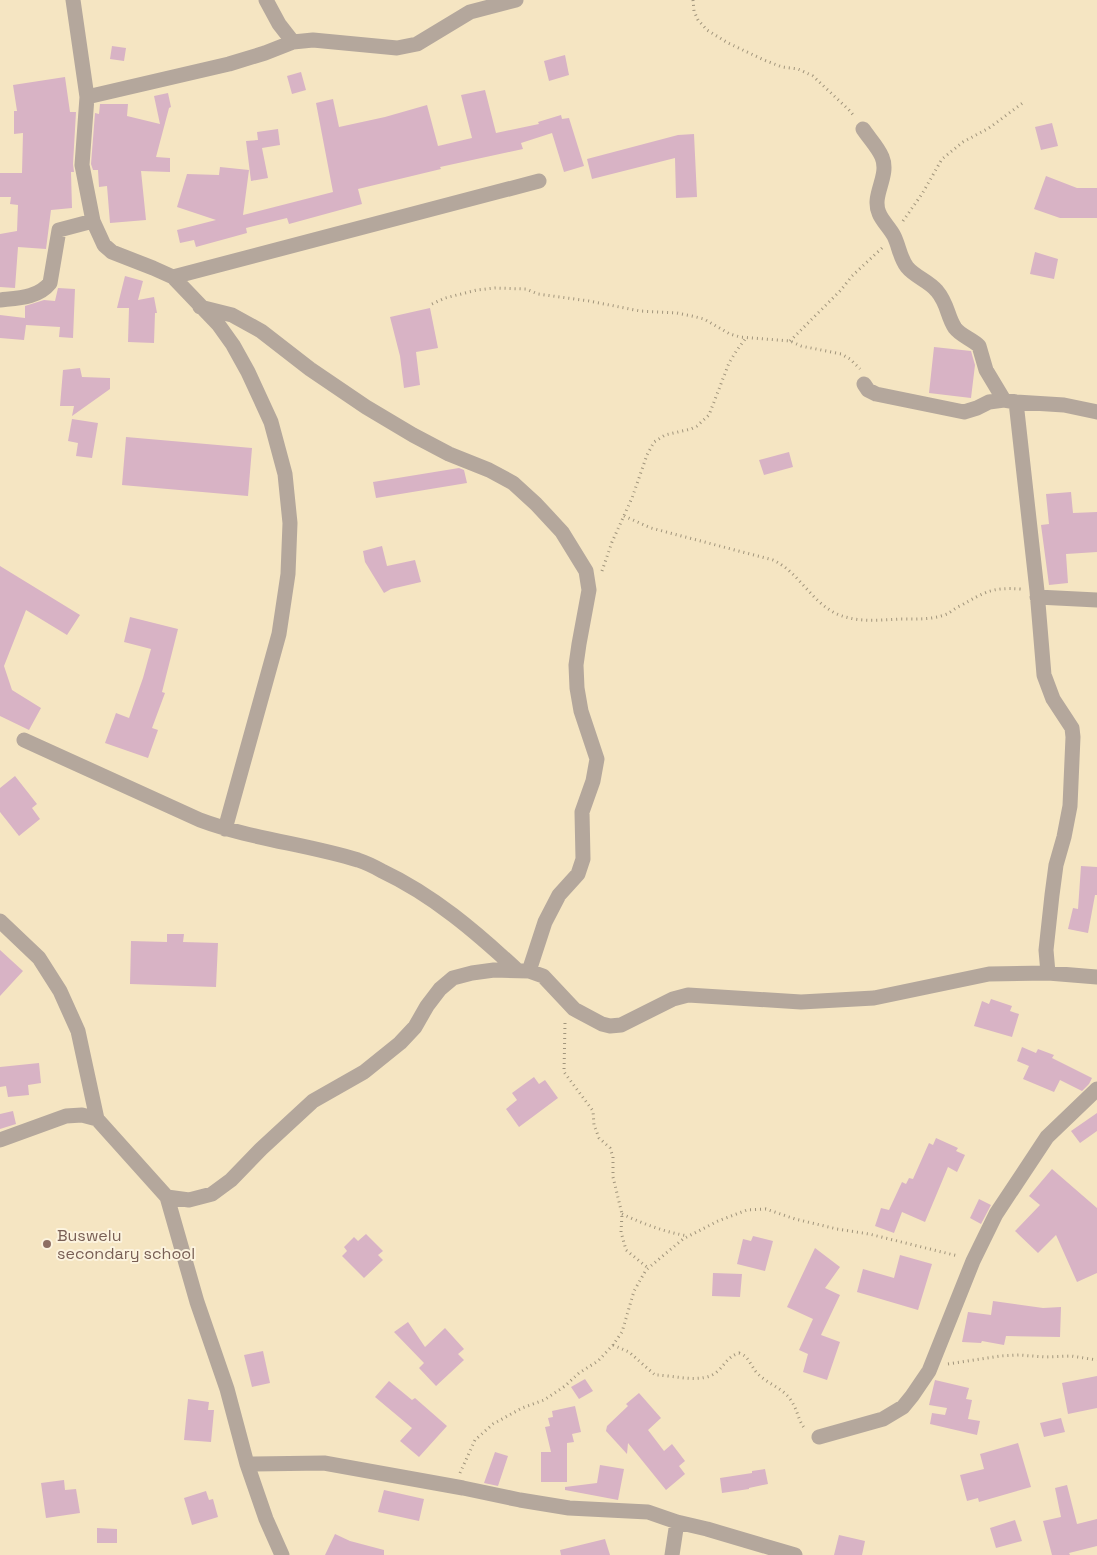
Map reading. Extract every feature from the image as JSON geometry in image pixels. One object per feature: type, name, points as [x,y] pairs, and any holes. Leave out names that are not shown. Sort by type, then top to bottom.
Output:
[{"type":"street","points":[[74,0],[87,97],[82,165],[93,221],[104,245],[112,252],[173,277],[218,324],[233,345],[248,372],[271,422],[285,474],[290,523],[288,574],[279,634],[225,829]]},
{"type":"street","points":[[266,0],[279,24],[293,42]]},
{"type":"street","points":[[87,97],[229,64],[293,42],[313,40],[397,48],[417,44],[468,6],[516,0]]},
{"type":"street","points":[[863,129],[882,157],[884,166],[878,197],[879,214],[893,234],[901,256],[907,267],[915,275],[934,287],[943,298],[956,330],[979,346],[986,370],[1010,401],[1037,594],[1044,675],[1053,700],[1072,728],[1073,737],[1070,806],[1056,865],[1046,950],[1048,973]]},
{"type":"street","points":[[173,277],[538,181]]},
{"type":"street","points":[[0,300],[21,298],[46,289],[50,283],[59,230],[93,221]]},
{"type":"street","points":[[200,307],[232,315],[261,331],[310,369],[366,408],[412,435],[513,483],[562,532],[586,571],[589,590],[576,665],[576,688],[598,759],[582,812],[583,859],[578,874],[559,895],[523,971]]},
{"type":"street","points":[[864,384],[868,390],[876,394],[964,412],[989,402],[1010,401],[1064,405],[1097,412]]},
{"type":"street","points":[[1037,594],[1097,600]]},
{"type":"street","points":[[24,740],[200,820],[225,829],[360,860],[409,883],[523,971]]},
{"type":"street","points":[[0,921],[39,958],[60,991],[78,1031],[97,1119],[167,1196],[197,1302],[227,1389],[247,1464],[266,1519],[282,1555]]},
{"type":"street","points":[[167,1196],[189,1200],[212,1194],[313,1101],[364,1072],[400,1043],[415,1027],[427,1006],[440,989],[453,978],[486,971],[523,971],[543,976],[574,1009],[602,1024],[610,1026],[621,1025],[673,999],[688,995],[801,1002],[874,998],[989,974],[1048,973],[1097,977]]},
{"type":"street","points":[[819,1437],[868,1424],[903,1407],[929,1371],[973,1261],[996,1214],[1047,1137],[1097,1089]]},
{"type":"street","points":[[0,1140],[66,1116],[82,1115],[97,1119]]},
{"type":"street","points":[[247,1464],[324,1463],[569,1508],[648,1512],[795,1555]]},
{"type":"street","points":[[672,1555],[677,1522]]},
{"type":"path","points":[[693,0],[694,11],[698,20],[707,30],[728,43],[764,60],[782,67],[798,69],[813,76],[849,110],[863,129]]},
{"type":"path","points":[[790,341],[841,290],[852,276],[873,257],[893,234],[922,194],[942,159],[962,142],[989,128],[1024,102]]},
{"type":"path","points":[[432,304],[444,298],[477,290],[518,288],[538,294],[589,301],[650,313],[677,313],[704,319],[730,334],[746,338],[790,341],[801,346],[841,354],[860,368],[864,384]]},
{"type":"path","points":[[589,590],[599,578],[647,455],[654,442],[665,435],[698,426],[709,415],[729,363],[746,338]]},
{"type":"path","points":[[624,516],[651,528],[773,560],[785,566],[818,601],[836,614],[869,622],[928,619],[948,614],[982,592],[1004,588],[1037,594]]},
{"type":"path","points":[[568,1002],[565,1014],[564,1072],[593,1110],[594,1126],[599,1138],[610,1148],[613,1157],[613,1177],[622,1214],[621,1232],[626,1250],[648,1268]]},
{"type":"path","points":[[455,1487],[475,1440],[493,1424],[522,1408],[544,1400],[598,1361],[613,1346],[622,1332],[634,1291],[648,1268],[689,1236],[718,1221],[747,1210],[766,1209],[795,1219],[884,1237],[973,1261]]},
{"type":"path","points":[[622,1214],[648,1226],[670,1233],[689,1236]]},
{"type":"path","points":[[613,1346],[629,1352],[655,1375],[671,1375],[694,1379],[709,1377],[719,1370],[730,1357],[739,1353],[745,1355],[757,1373],[783,1391],[793,1403],[798,1419],[804,1428],[813,1436],[819,1437]]},
{"type":"path","points":[[929,1371],[951,1363],[1000,1356],[1071,1356],[1097,1360]]},
{"type":"building","points":[[112,46],[126,48],[124,61],[110,59]]},
{"type":"building","points":[[565,55],[569,75],[549,81],[544,61]]},
{"type":"building","points":[[301,72],[306,90],[292,94],[287,76]]},
{"type":"building","points":[[65,77],[70,112],[76,112],[74,172],[71,172],[72,208],[51,210],[46,249],[18,247],[15,288],[0,287],[0,234],[17,231],[18,205],[10,204],[11,197],[0,197],[0,173],[22,173],[23,133],[14,134],[14,111],[17,111],[13,85]]},
{"type":"building","points":[[485,90],[496,133],[539,124],[538,122],[561,115],[562,119],[569,118],[584,166],[564,172],[552,133],[521,143],[523,149],[440,167],[441,169],[358,189],[362,204],[289,224],[287,218],[246,228],[247,233],[196,247],[194,240],[180,243],[177,230],[216,220],[177,207],[187,174],[219,175],[220,167],[249,170],[243,215],[333,192],[316,103],[333,99],[339,127],[427,105],[438,146],[472,138],[461,95]]},
{"type":"building","points":[[168,93],[171,107],[169,108],[156,157],[170,158],[170,172],[141,171],[146,220],[110,223],[107,186],[99,187],[98,170],[93,170],[91,164],[95,113],[99,114],[100,104],[128,104],[127,116],[160,124],[154,96]]},
{"type":"building","points":[[1052,123],[1058,146],[1041,150],[1035,127]]},
{"type":"building","points":[[278,129],[280,145],[262,148],[268,178],[251,181],[246,141],[258,140],[257,132]]},
{"type":"building","points":[[694,134],[697,197],[676,198],[675,158],[592,179],[587,159],[678,135]]},
{"type":"building","points":[[1046,176],[1077,188],[1097,188],[1097,218],[1060,218],[1034,209]]},
{"type":"building","points":[[1035,252],[1058,259],[1054,279],[1030,274]]},
{"type":"building","points":[[125,276],[143,281],[138,300],[154,297],[157,313],[155,313],[154,343],[128,342],[129,308],[117,308]]},
{"type":"building","points":[[58,288],[75,289],[73,338],[59,337],[60,327],[26,325],[24,340],[0,338],[0,315],[25,318],[25,306],[44,300],[55,301]]},
{"type":"building","points":[[430,308],[438,348],[416,352],[420,385],[404,388],[400,356],[390,317]]},
{"type":"building","points":[[934,347],[971,351],[975,365],[971,398],[929,393]]},
{"type":"building","points":[[80,368],[82,377],[110,378],[110,389],[72,416],[74,406],[60,406],[63,370]]},
{"type":"building","points":[[72,419],[98,423],[92,458],[76,456],[78,443],[68,441]]},
{"type":"building","points":[[126,437],[252,448],[248,496],[122,485]]},
{"type":"building","points":[[789,452],[793,467],[764,475],[759,460]]},
{"type":"building","points":[[459,468],[464,470],[467,483],[376,498],[373,482]]},
{"type":"building","points":[[1071,492],[1073,513],[1097,512],[1097,552],[1066,554],[1068,583],[1049,585],[1041,525],[1049,524],[1046,494]]},
{"type":"building","points":[[382,546],[387,566],[415,560],[421,582],[391,589],[384,593],[365,562],[363,551]]},
{"type":"building","points":[[0,566],[80,615],[67,635],[26,610],[4,666],[12,690],[41,708],[29,730],[0,716]]},
{"type":"building","points":[[130,617],[178,629],[162,692],[165,693],[152,728],[158,730],[148,758],[105,743],[116,713],[129,718],[151,649],[124,642]]},
{"type":"building","points":[[15,776],[37,804],[32,808],[40,819],[19,836],[0,812],[0,788]]},
{"type":"building","points":[[1081,866],[1097,867],[1097,895],[1095,895],[1088,933],[1068,929],[1073,908],[1078,909]]},
{"type":"building","points":[[167,934],[184,934],[183,942],[218,943],[216,987],[130,984],[131,941],[167,942]]},
{"type":"building","points":[[0,950],[23,971],[0,996]]},
{"type":"building","points":[[991,999],[1012,1006],[1010,1011],[1019,1014],[1012,1037],[974,1026],[982,1001],[989,1004]]},
{"type":"building","points":[[1022,1047],[1036,1053],[1038,1049],[1054,1055],[1052,1058],[1092,1078],[1082,1091],[1060,1080],[1054,1092],[1023,1079],[1029,1066],[1017,1061]]},
{"type":"building","points":[[39,1063],[41,1083],[28,1085],[29,1095],[8,1097],[6,1086],[0,1087],[0,1067]]},
{"type":"building","points":[[534,1077],[539,1084],[545,1080],[558,1098],[519,1127],[506,1109],[517,1100],[512,1093]]},
{"type":"building","points":[[13,1111],[16,1124],[0,1129],[0,1114]]},
{"type":"building","points":[[1097,1113],[1097,1131],[1080,1143],[1071,1131]]},
{"type":"building","points":[[936,1138],[958,1148],[956,1151],[965,1155],[957,1172],[948,1167],[925,1222],[902,1212],[894,1233],[875,1226],[881,1208],[889,1210],[902,1182],[906,1184],[909,1178],[913,1179],[929,1143],[933,1145]]},
{"type":"building","points":[[1052,1169],[1097,1208],[1097,1273],[1077,1282],[1056,1235],[1038,1253],[1015,1231],[1040,1205],[1029,1196]]},
{"type":"building","points":[[979,1199],[991,1205],[981,1224],[970,1218]]},
{"type":"building","points":[[366,1234],[383,1251],[378,1255],[383,1260],[364,1278],[342,1256],[347,1251],[344,1247],[354,1237],[358,1241]]},
{"type":"building","points":[[753,1236],[773,1241],[765,1271],[737,1264],[743,1239],[751,1241]]},
{"type":"building","points":[[815,1248],[840,1267],[825,1288],[840,1295],[821,1335],[840,1342],[827,1380],[803,1372],[808,1354],[799,1350],[813,1319],[787,1307]]},
{"type":"building","points":[[900,1255],[932,1264],[918,1310],[857,1292],[863,1269],[894,1278]]},
{"type":"building","points":[[713,1273],[742,1274],[740,1297],[712,1296]]},
{"type":"building","points":[[993,1301],[1043,1308],[1061,1307],[1060,1337],[1006,1336],[1004,1345],[982,1341],[981,1343],[962,1342],[968,1312],[991,1315]]},
{"type":"building","points":[[408,1322],[425,1347],[445,1328],[464,1349],[458,1354],[464,1360],[436,1386],[419,1368],[424,1363],[394,1332]]},
{"type":"building","points":[[263,1351],[270,1383],[252,1387],[244,1355]]},
{"type":"building","points":[[1097,1376],[1097,1408],[1068,1414],[1062,1383]]},
{"type":"building","points":[[585,1379],[593,1391],[579,1399],[571,1387]]},
{"type":"building","points":[[935,1380],[969,1388],[966,1399],[972,1400],[968,1419],[980,1421],[977,1435],[930,1424],[932,1413],[945,1415],[947,1408],[929,1405]]},
{"type":"building","points":[[389,1381],[412,1400],[415,1398],[447,1426],[419,1457],[400,1441],[412,1428],[375,1397]]},
{"type":"building","points":[[639,1393],[661,1418],[648,1430],[664,1451],[672,1444],[685,1461],[679,1466],[685,1474],[666,1490],[628,1443],[627,1454],[606,1431],[607,1426],[628,1406],[626,1404]]},
{"type":"building","points":[[188,1399],[209,1402],[208,1410],[214,1410],[211,1442],[184,1440]]},
{"type":"building","points":[[575,1406],[581,1432],[572,1434],[574,1442],[567,1443],[567,1482],[541,1482],[541,1452],[551,1452],[545,1427],[550,1426],[548,1418],[553,1417],[552,1411]]},
{"type":"building","points":[[1061,1418],[1065,1432],[1044,1437],[1040,1423]]},
{"type":"building","points":[[1018,1443],[1031,1487],[979,1502],[978,1498],[967,1501],[960,1475],[984,1469],[980,1454]]},
{"type":"building","points":[[495,1452],[508,1456],[498,1486],[484,1483]]},
{"type":"building","points":[[600,1465],[624,1469],[618,1500],[565,1490],[565,1487],[597,1483]]},
{"type":"building","points":[[765,1469],[768,1484],[722,1493],[720,1478]]},
{"type":"building","points":[[64,1480],[65,1490],[76,1489],[80,1513],[46,1518],[41,1483]]},
{"type":"building","points":[[1067,1485],[1077,1524],[1097,1519],[1097,1546],[1069,1553],[1070,1555],[1052,1555],[1043,1521],[1061,1517],[1055,1488]]},
{"type":"building","points":[[384,1490],[424,1499],[419,1521],[378,1512]]},
{"type":"building","points":[[206,1491],[209,1500],[213,1499],[218,1517],[192,1525],[184,1498]]},
{"type":"building","points":[[1015,1520],[1022,1541],[996,1548],[990,1528]]},
{"type":"building","points":[[97,1528],[117,1529],[117,1543],[97,1543]]},
{"type":"building","points":[[335,1534],[350,1541],[384,1550],[384,1555],[325,1555]]},
{"type":"building","points":[[839,1535],[865,1541],[862,1555],[834,1555]]},
{"type":"building","points":[[605,1539],[610,1555],[561,1555],[560,1550]]},
{"type":"place","name":"Buswelu secondary school","points":[[47,1244]]}]
